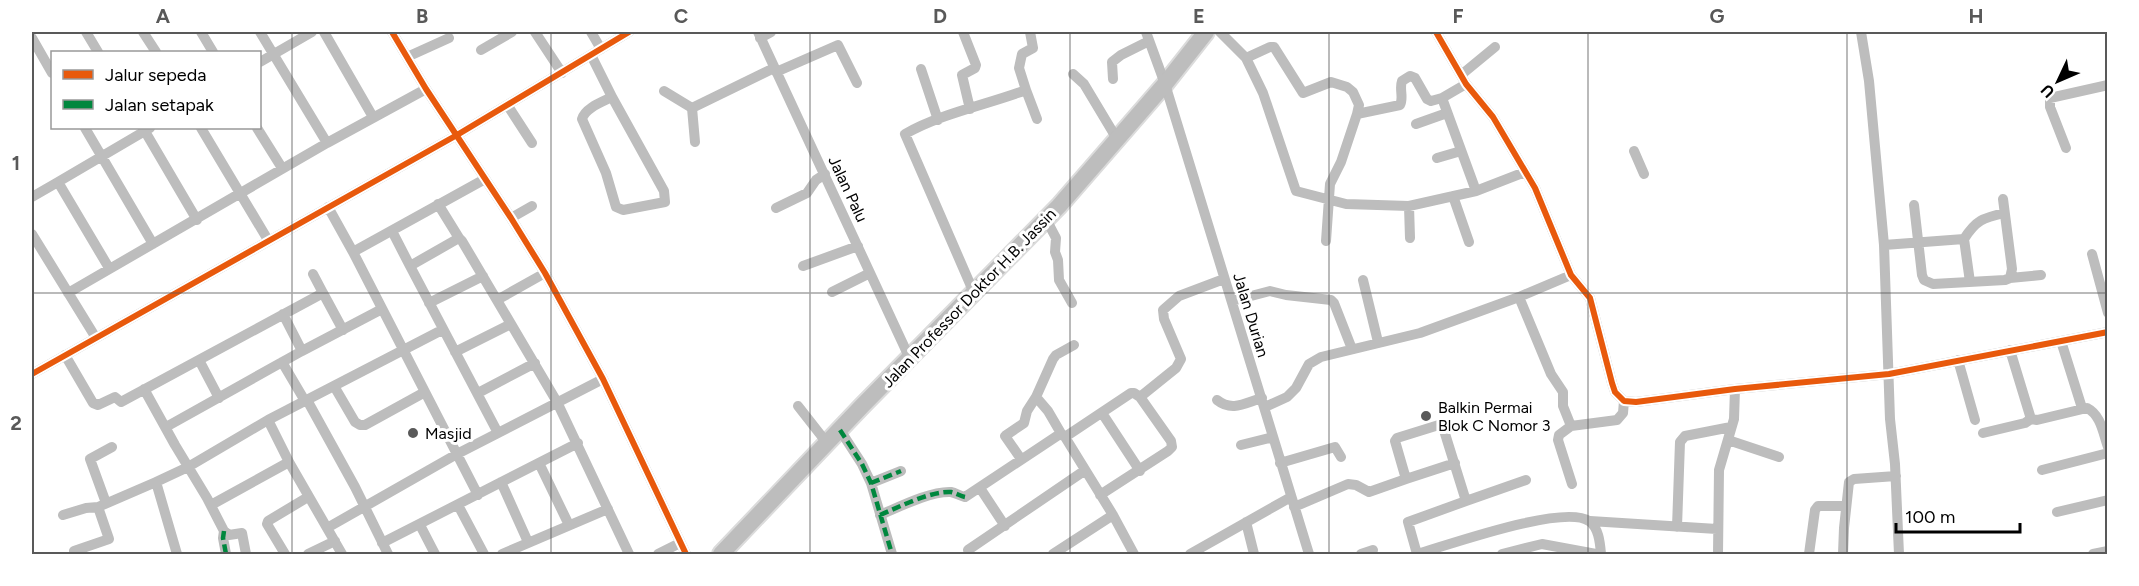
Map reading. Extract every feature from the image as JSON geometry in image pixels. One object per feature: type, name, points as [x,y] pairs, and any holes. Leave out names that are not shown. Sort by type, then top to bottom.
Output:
[{"type":"highway","name":"Jalan Professor Doktor H.B. Jassin","points":[[721,555],[1046,219],[1165,84],[1206,32]]},
{"type":"street","points":[[86,32],[98,51]]},
{"type":"street","points":[[143,32],[155,51]]},
{"type":"street","points":[[201,32],[212,51]]},
{"type":"street","points":[[260,32],[327,143]]},
{"type":"street","points":[[261,61],[312,32]]},
{"type":"street","points":[[324,32],[373,117]]},
{"type":"street","points":[[481,50],[512,32]]},
{"type":"street","points":[[535,32],[562,73]]},
{"type":"street","points":[[591,32],[601,49]]},
{"type":"street","points":[[32,374],[457,135],[629,32]]},
{"type":"street","points":[[759,35],[771,32]]},
{"type":"street","points":[[963,32],[976,65],[975,68],[962,75],[970,109]]},
{"type":"street","points":[[1030,32],[1034,48],[1022,54],[1019,65],[1037,119]]},
{"type":"street","points":[[1220,32],[1246,58],[1263,93],[1293,187],[1302,194],[1359,206],[1409,206],[1476,190],[1525,172]]},
{"type":"street","points":[[1436,32],[1464,80],[1493,117],[1535,188],[1571,275],[1590,298],[1611,383],[1615,392],[1624,401],[1636,402],[1735,389],[1889,374],[2108,332]]},
{"type":"street","points":[[1861,32],[1869,81],[1884,245],[1899,555]]},
{"type":"street","points":[[397,33],[407,57],[426,89],[512,218],[545,273],[603,379],[686,555]]},
{"type":"street","name":"Jalan Palu","points":[[759,35],[910,359]]},
{"type":"street","points":[[1113,78],[1111,65],[1115,58],[1147,36]]},
{"type":"street","name":"Jalan Durian","points":[[1147,36],[1165,84],[1309,555]]},
{"type":"street","points":[[32,38],[51,71]]},
{"type":"street","points":[[407,57],[449,38]]},
{"type":"street","points":[[692,108],[775,70],[838,45],[857,82]]},
{"type":"street","points":[[1246,58],[1270,46],[1274,47],[1303,93],[1331,82],[1347,87],[1357,99],[1358,114],[1341,162],[1333,175],[1326,241]]},
{"type":"street","points":[[1358,114],[1400,105],[1402,101],[1401,81],[1410,76],[1415,78],[1427,99],[1431,101],[1442,98],[1464,80],[1495,48]]},
{"type":"street","points":[[591,55],[664,191],[665,202],[623,210],[616,207],[606,173],[582,120],[584,114],[612,97]]},
{"type":"street","points":[[921,69],[938,120]]},
{"type":"street","points":[[1073,74],[1084,84],[1117,139]]},
{"type":"street","points":[[2066,148],[2050,107],[2050,98],[2108,85]]},
{"type":"street","points":[[68,293],[197,220],[282,168],[426,89]]},
{"type":"street","points":[[974,293],[905,134],[921,125],[1026,90]]},
{"type":"street","points":[[664,91],[692,108]]},
{"type":"street","points":[[1442,98],[1476,190]]},
{"type":"street","points":[[508,105],[532,143]]},
{"type":"street","points":[[692,108],[695,142]]},
{"type":"street","points":[[1416,124],[1447,113]]},
{"type":"street","points":[[86,129],[153,244]]},
{"type":"street","points":[[32,196],[144,129]]},
{"type":"street","points":[[147,129],[197,220]]},
{"type":"street","points":[[202,129],[268,240]]},
{"type":"street","points":[[258,129],[282,168]]},
{"type":"street","points":[[1437,158],[1461,151]]},
{"type":"street","points":[[1634,151],[1644,174]]},
{"type":"street","points":[[776,208],[807,193],[816,180],[825,174]]},
{"type":"street","points":[[353,252],[485,179]]},
{"type":"street","points":[[58,182],[109,268]]},
{"type":"street","points":[[1453,196],[1469,242]]},
{"type":"street","points":[[2003,200],[2013,269],[2010,278]]},
{"type":"street","points":[[438,204],[557,402],[629,555]]},
{"type":"street","points":[[1914,205],[1922,275],[1928,283],[2006,280],[2041,275]]},
{"type":"street","points":[[512,218],[532,206]]},
{"type":"street","points":[[1409,206],[1410,238]]},
{"type":"street","points":[[328,207],[404,349],[478,495]]},
{"type":"street","points":[[1970,282],[1964,239],[1972,226],[1982,219],[2004,213]]},
{"type":"street","points":[[1046,219],[1056,238],[1058,276],[1072,303]]},
{"type":"street","points":[[392,231],[498,433]]},
{"type":"street","points":[[32,234],[96,338]]},
{"type":"street","points":[[410,266],[459,238]]},
{"type":"street","points":[[1884,245],[1964,239]]},
{"type":"street","points":[[803,266],[858,246]]},
{"type":"street","points":[[2092,254],[2108,313]]},
{"type":"street","points":[[497,300],[545,273]]},
{"type":"street","points":[[832,292],[870,273]]},
{"type":"street","points":[[313,274],[343,330]]},
{"type":"street","points":[[1217,400],[1227,407],[1263,403],[1291,393],[1310,364],[1321,357],[1420,333],[1519,297],[1571,275]]},
{"type":"street","points":[[429,303],[483,276]]},
{"type":"street","points":[[1140,397],[1176,368],[1181,359],[1164,319],[1163,310],[1179,296],[1224,279]]},
{"type":"street","points":[[1363,280],[1378,342]]},
{"type":"street","points":[[1232,302],[1270,291],[1331,300],[1352,349]]},
{"type":"street","points":[[65,355],[96,405],[115,397],[121,402],[323,293]]},
{"type":"street","points":[[1519,297],[1551,374],[1562,389],[1563,406],[1571,426]]},
{"type":"street","points":[[166,427],[382,309]]},
{"type":"street","points":[[283,314],[302,351]]},
{"type":"street","points":[[455,352],[511,324]]},
{"type":"street","points":[[63,515],[102,505],[188,467],[268,420],[442,330]]},
{"type":"street","points":[[2061,341],[2082,408]]},
{"type":"street","points":[[1021,459],[1005,436],[1024,423],[1027,411],[1056,355],[1074,345]]},
{"type":"street","points":[[2010,350],[2031,419]]},
{"type":"street","points":[[198,360],[219,398]]},
{"type":"street","points":[[1958,360],[1975,420]]},
{"type":"street","points":[[282,362],[306,400],[365,507],[388,555]]},
{"type":"street","points":[[478,393],[535,363]]},
{"type":"street","points":[[327,528],[457,454],[603,379]]},
{"type":"street","points":[[334,386],[355,422],[360,425],[365,425],[425,392]]},
{"type":"street","points":[[144,389],[224,531],[229,535],[242,533],[246,555]]},
{"type":"street","points":[[1718,555],[1719,470],[1734,419],[1735,389]]},
{"type":"street","points":[[880,515],[910,502],[942,493],[954,492],[963,497],[980,488],[1056,435],[1063,436],[1134,393],[1140,397],[1172,444],[1168,451],[1140,471],[1100,495]]},
{"type":"street","points":[[1036,397],[1048,411],[1113,515],[1134,555]]},
{"type":"street","points":[[1572,484],[1558,440],[1559,435],[1571,426],[1617,420],[1623,413],[1624,401]]},
{"type":"street","points":[[798,406],[827,443]]},
{"type":"street","points":[[1983,433],[2025,423],[2031,419],[2037,420],[2087,408],[2103,419],[2108,447]]},
{"type":"street","points":[[1102,413],[1140,471]]},
{"type":"street","points":[[268,420],[342,555]]},
{"type":"street","points":[[1406,479],[1394,444],[1397,438],[1442,424],[1466,501]]},
{"type":"street","points":[[1677,527],[1680,442],[1685,436],[1731,427]]},
{"type":"street","points":[[840,430],[871,483],[890,554]]},
{"type":"street","points":[[1241,445],[1273,437]]},
{"type":"street","points":[[1728,440],[1779,456]]},
{"type":"street","points":[[382,543],[578,443]]},
{"type":"street","points":[[74,551],[109,538],[90,459],[111,447]]},
{"type":"street","points":[[1280,463],[1335,447],[1341,457]]},
{"type":"street","points":[[2042,471],[2108,453]]},
{"type":"street","points":[[211,505],[289,462]]},
{"type":"street","points":[[539,463],[569,525]]},
{"type":"street","points":[[1190,555],[1246,522],[1292,502],[1348,484],[1356,485],[1369,492],[1455,463]]},
{"type":"street","points":[[871,483],[901,471]]},
{"type":"street","points":[[968,550],[1084,471]]},
{"type":"street","points":[[1843,555],[1847,487],[1850,481],[1896,476]]},
{"type":"street","points":[[1526,480],[1408,522],[1417,554],[1498,530],[1556,517],[1574,516],[1590,521],[1718,529]]},
{"type":"street","points":[[156,482],[177,555]]},
{"type":"street","points":[[501,482],[528,542]]},
{"type":"street","points":[[980,488],[1005,526]]},
{"type":"street","points":[[285,555],[267,524],[268,521],[308,496]]},
{"type":"street","points":[[2057,512],[2108,500]]},
{"type":"street","points":[[458,506],[484,555]]},
{"type":"street","points":[[1809,555],[1815,510],[1818,506],[1846,506]]},
{"type":"street","points":[[502,555],[608,509]]},
{"type":"street","points":[[1053,555],[1113,515]]},
{"type":"street","points":[[1590,521],[1599,536],[1601,555]]},
{"type":"street","points":[[1246,522],[1254,555]]},
{"type":"street","points":[[420,525],[435,555]]},
{"type":"street","points":[[224,531],[226,555]]},
{"type":"street","points":[[308,555],[335,541]]},
{"type":"street","points":[[658,555],[680,543]]},
{"type":"street","points":[[1502,555],[1542,544],[1596,555]]},
{"type":"street","points":[[1361,555],[1373,550]]},
{"type":"street","points":[[2093,555],[2108,551]]},
{"type":"marked path","points":[[840,430],[862,464],[871,483],[892,554]]},
{"type":"marked path","points":[[871,483],[901,471]]},
{"type":"marked path","points":[[880,515],[915,500],[943,492],[965,497]]},
{"type":"marked path","points":[[224,531],[226,554]]},
{"type":"cycle path","points":[[392,32],[426,89],[545,273],[603,379],[686,554]]},
{"type":"cycle path","points":[[32,374],[457,135],[629,32]]},
{"type":"cycle path","points":[[1436,32],[1466,84],[1493,117],[1535,188],[1571,275],[1590,298],[1612,383],[1615,392],[1624,401],[1636,402],[1735,389],[1889,374],[2108,332]]},
{"type":"place","name":"Balkin Permai Blok C Nomor 3","points":[[1426,416]]},
{"type":"place","name":"Masjid","points":[[413,433]]}]
